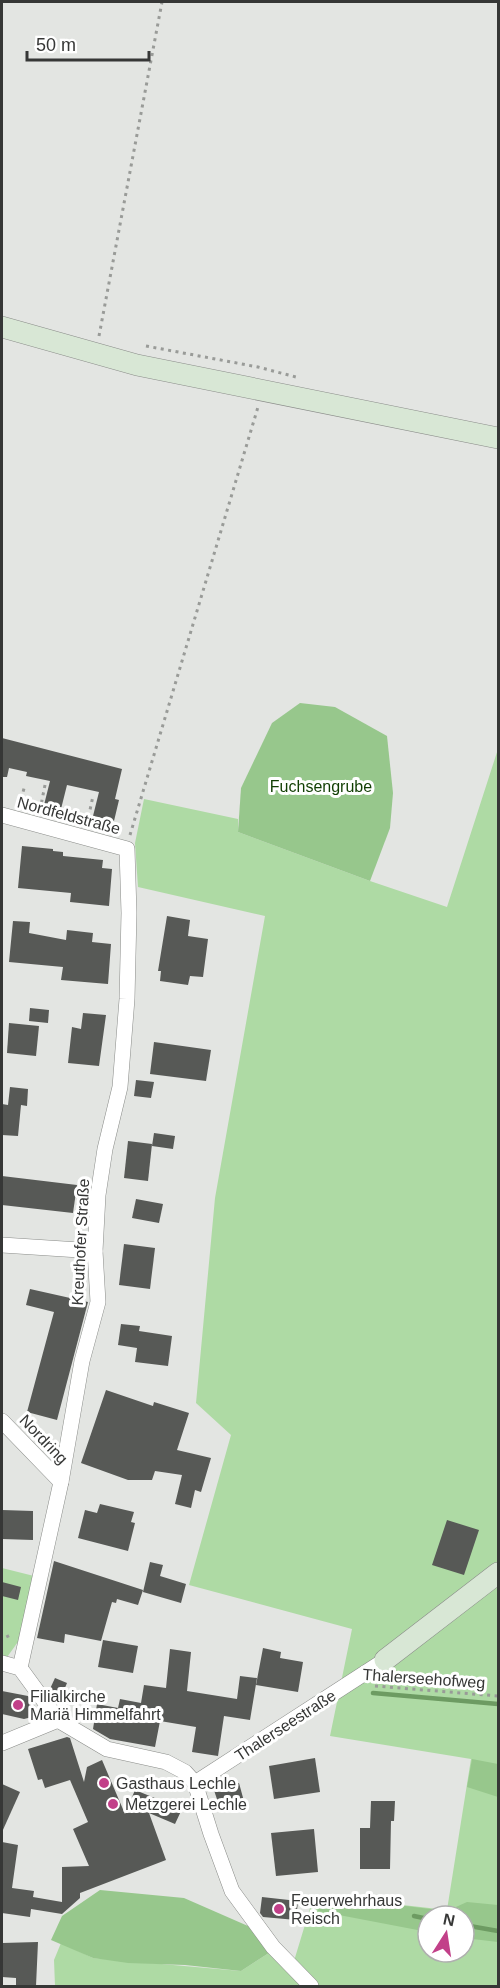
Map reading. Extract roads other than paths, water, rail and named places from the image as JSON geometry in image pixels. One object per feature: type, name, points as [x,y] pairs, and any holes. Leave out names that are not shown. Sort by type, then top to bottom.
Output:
[{"type":"street","points":[[2,327],[137,365],[498,438]]},
{"type":"street","name":"Nordfeldstraße","points":[[9,817],[127,849]]},
{"type":"street","name":"Kreuthofer Straße","points":[[20,1668],[61,1482],[82,1361],[98,1302],[95,1251],[98,1198],[105,1149],[120,1087],[127,999],[129,920],[127,849]]},
{"type":"street","points":[[2,1245],[95,1251]]},
{"type":"street","name":"Nordring","points":[[2,1421],[61,1482]]},
{"type":"street","name":"Thalerseestraße","points":[[195,1783],[385,1660],[498,1573]]},
{"type":"street","points":[[2,1663],[20,1668],[58,1720],[107,1749],[166,1762],[185,1772],[195,1783],[232,1891],[273,1947],[311,1986]]},
{"type":"street","points":[[2,1743],[58,1720]]},
{"type":"waterway","points":[[373,1693],[498,1704]]},
{"type":"waterway","points":[[476,1927],[498,1931]]},
{"type":"place","name":"Filialkirche Mariä Himmelfahrt","points":[[18,1705]]},
{"type":"place","name":"Gasthaus Lechle","points":[[104,1783]]},
{"type":"place","name":"Metzgerei Lechle","points":[[113,1804]]},
{"type":"place","name":"Feuerwehrhaus Reisch","points":[[279,1909]]},
{"type":"park label","name":"Fuchsengrube","points":[[321,786]]}]
